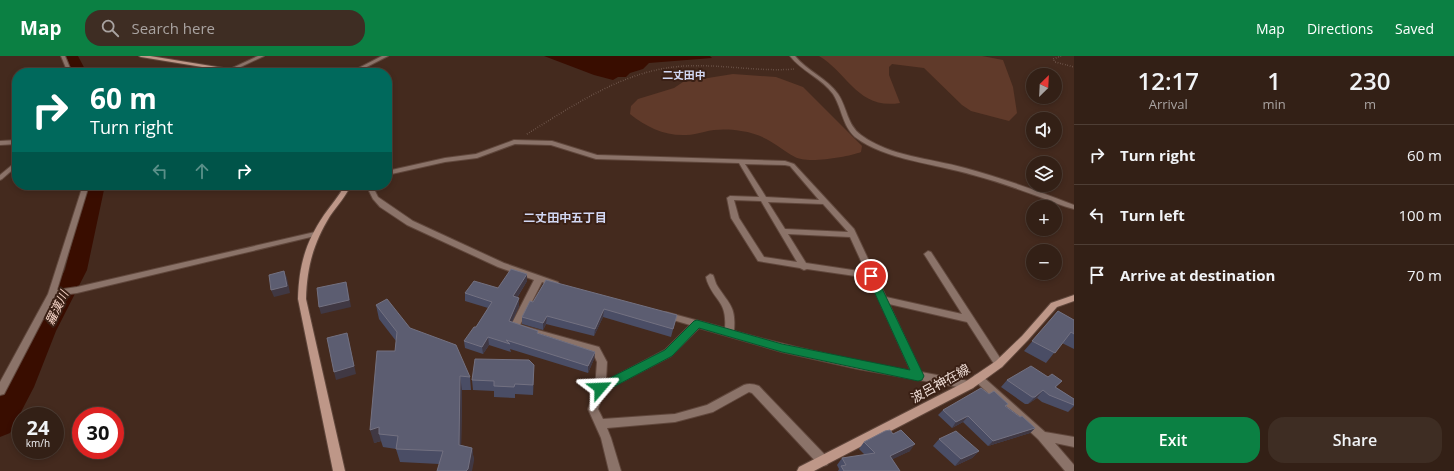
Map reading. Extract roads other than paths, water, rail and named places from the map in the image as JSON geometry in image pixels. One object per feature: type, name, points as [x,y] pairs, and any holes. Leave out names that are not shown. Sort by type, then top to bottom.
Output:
[{"type":"street","points":[[63,56],[68,68]]},
{"type":"street","points":[[141,56],[217,68]]},
{"type":"street","points":[[235,68],[262,56]]},
{"type":"street","points":[[361,68],[386,56]]},
{"type":"street","points":[[792,56],[803,68],[821,79],[833,91],[845,121],[856,135],[869,143],[890,151],[961,169],[1016,186],[1074,207]]},
{"type":"street","points":[[0,143],[12,142]]},
{"type":"street","points":[[392,172],[445,160],[477,156],[514,142],[552,143],[596,157],[792,165],[853,235],[918,376]]},
{"type":"street","points":[[741,162],[804,267]]},
{"type":"street","points":[[0,178],[12,167]]},
{"type":"street","points":[[0,391],[52,294],[84,190]]},
{"type":"street","points":[[339,471],[302,299],[302,279],[304,265],[315,234],[345,190]]},
{"type":"street","points":[[371,190],[375,198],[396,216],[477,254],[539,279],[562,286]]},
{"type":"street","points":[[823,202],[730,198],[735,218],[760,259],[804,267],[871,276]]},
{"type":"street","points":[[783,231],[853,235]]},
{"type":"street","points":[[52,294],[77,290],[315,234]]},
{"type":"street","points":[[928,254],[999,364]]},
{"type":"street","points":[[710,277],[710,283],[726,304],[729,311],[729,333]]},
{"type":"street","points":[[539,279],[515,327],[596,350],[602,362],[600,388],[593,409],[606,438],[614,471]]},
{"type":"street","name":"波呂神在線","points":[[803,471],[978,378],[999,364],[1025,338],[1054,305],[1074,298]]},
{"type":"street","points":[[882,299],[970,319]]},
{"type":"street","points":[[659,314],[782,348],[918,376],[968,384]]},
{"type":"street","points":[[600,388],[668,353],[697,324]]},
{"type":"street","points":[[978,378],[1042,436],[1072,471]]},
{"type":"street","points":[[600,424],[676,418],[709,409],[748,388],[755,389],[823,461]]},
{"type":"street","points":[[1042,436],[1074,442]]},
{"type":"waterway","name":"羅漢川","points":[[72,56],[78,68]]},
{"type":"waterway","name":"羅漢川","points":[[0,424],[20,387],[44,331],[76,270],[95,190]]},
{"type":"district","name":"二丈田中","points":[[684,75]]},
{"type":"district","name":"二丈田中五丁目","points":[[565,218]]}]
